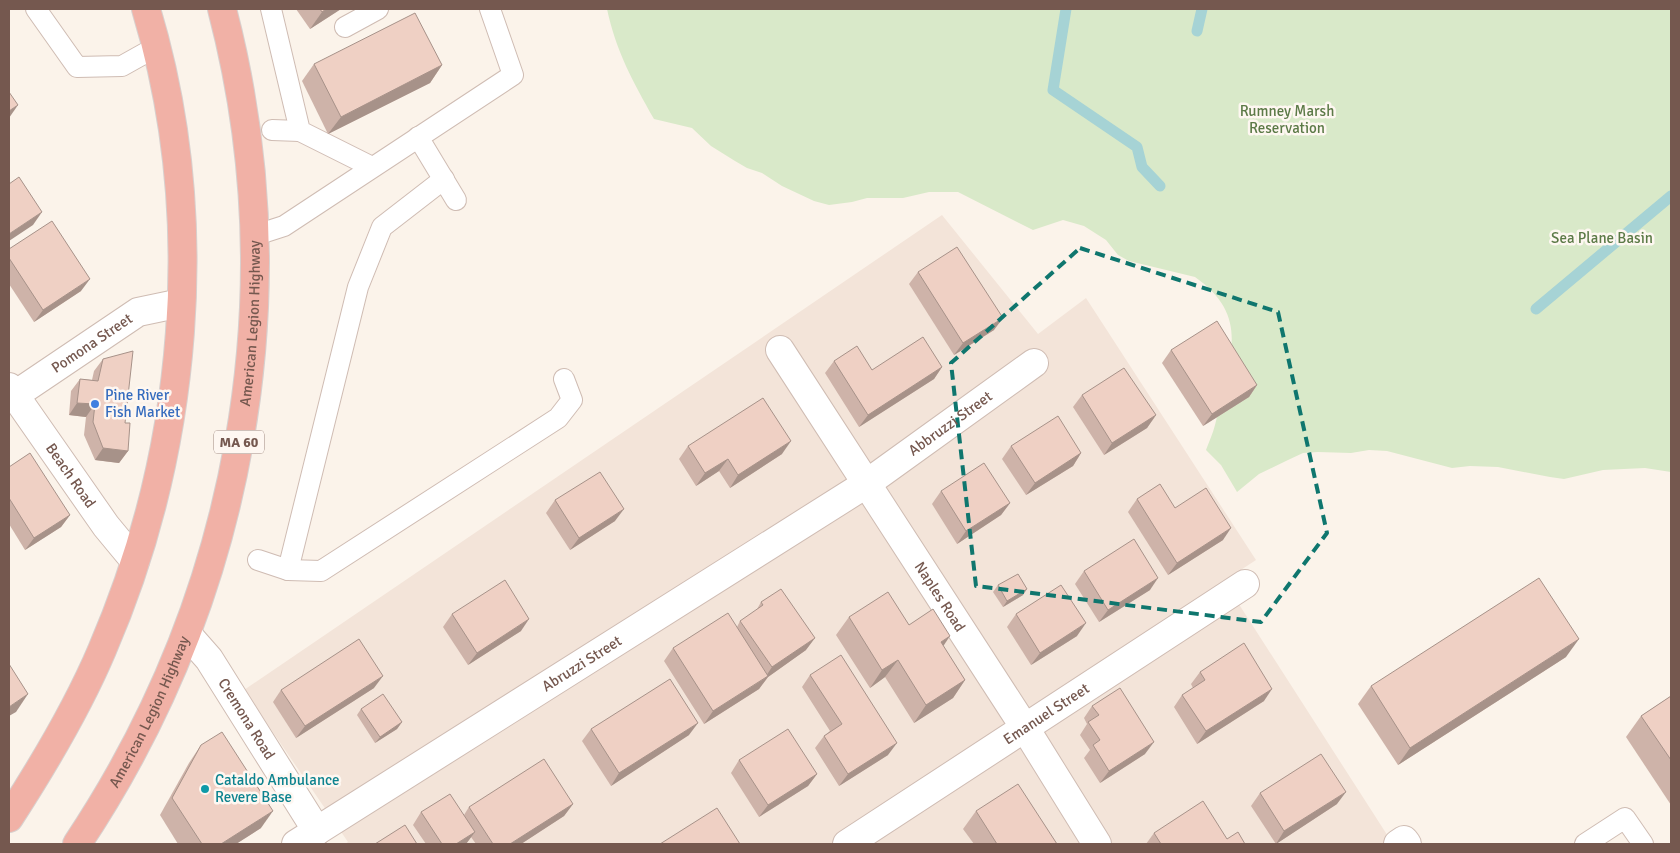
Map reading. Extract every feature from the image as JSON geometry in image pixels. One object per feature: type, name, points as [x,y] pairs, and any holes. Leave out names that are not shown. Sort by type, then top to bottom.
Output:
[{"type":"highway","points":[[9,818],[58,739],[87,682],[114,621],[136,562],[150,512],[167,434],[176,372],[181,303],[182,240],[178,177],[169,110],[146,9]]},
{"type":"highway","name":"American Legion Highway","points":[[77,844],[112,789],[132,753],[162,694],[187,634],[217,540],[240,438],[252,335],[254,267],[252,201],[246,132],[222,9]]},
{"type":"street","name":"Pomona Street","points":[[11,394],[138,312],[181,303]]},
{"type":"street","name":"Naples Road","points":[[780,350],[1025,728],[1097,844]]},
{"type":"street","name":"Abbruzzi Street","points":[[866,484],[1034,363]]},
{"type":"street","name":"Beach Road","points":[[11,394],[106,526],[136,562]]},
{"type":"street","name":"Abruzzi Street","points":[[307,838],[866,484]]},
{"type":"street","name":"Emanuel Street","points":[[847,844],[1245,584]]},
{"type":"street","name":"Cremona Road","points":[[187,634],[209,659],[307,838]]},
{"type":"lane","points":[[36,9],[77,67],[122,66],[156,47]]},
{"type":"lane","points":[[271,9],[300,131]]},
{"type":"lane","points":[[345,27],[378,9]]},
{"type":"lane","points":[[253,236],[284,226],[513,75],[490,9]]},
{"type":"lane","points":[[272,130],[300,131],[372,168]]},
{"type":"lane","points":[[418,137],[456,200]]},
{"type":"lane","points":[[288,570],[358,287],[378,236],[382,227],[444,179]]},
{"type":"lane","points":[[258,560],[288,570],[321,571],[558,418],[572,400],[564,378]]},
{"type":"lane","points":[[1585,844],[1625,818],[1643,844]]},
{"type":"highlighted area","points":[[1080,248],[1278,312],[1327,533],[1261,622],[976,586],[951,363]]},
{"type":"shaded area","points":[[942,215],[1038,334],[1086,298],[1256,560],[1224,581],[1393,844],[345,844],[348,842],[244,690]]},
{"type":"green space","points":[[607,9],[1671,9],[1671,472],[1645,468],[1603,470],[1564,479],[1498,467],[1470,466],[1452,468],[1387,451],[1318,452],[1303,453],[1259,474],[1237,492],[1221,465],[1206,450],[1216,421],[1230,360],[1231,330],[1228,316],[1221,303],[1195,277],[1129,261],[1118,255],[1106,240],[1084,226],[1063,220],[1033,230],[958,192],[929,192],[903,198],[867,198],[829,205],[814,201],[735,161],[711,146],[692,128],[654,119],[626,66],[615,39]]},
{"type":"building","points":[[415,13],[442,65],[341,117],[314,64]]},
{"type":"building","points":[[9,92],[18,105],[9,111]]},
{"type":"building","points":[[19,177],[42,212],[9,234],[9,184]]},
{"type":"building","points":[[52,221],[90,279],[43,310],[9,258],[9,249]]},
{"type":"building","points":[[957,247],[1003,318],[963,343],[918,272]]},
{"type":"building","points":[[1217,321],[1257,385],[1212,414],[1171,350]]},
{"type":"building","points":[[923,337],[942,367],[868,415],[834,361],[857,346],[872,370]]},
{"type":"building","name":"Pine River Fish Market","points":[[133,351],[125,423],[130,423],[128,451],[103,448],[93,422],[95,404],[77,403],[80,379],[98,381],[103,359]]},
{"type":"building","points":[[1124,368],[1156,415],[1112,443],[1082,395]]},
{"type":"building","points":[[763,398],[791,441],[738,475],[728,459],[705,473],[688,446]]},
{"type":"building","points":[[1058,416],[1081,453],[1035,483],[1011,446]]},
{"type":"building","points":[[30,453],[70,515],[34,538],[9,498],[9,467]]},
{"type":"building","points":[[984,463],[1010,503],[966,531],[941,491]]},
{"type":"building","points":[[600,472],[624,509],[579,538],[555,500]]},
{"type":"building","points":[[1160,484],[1175,508],[1206,488],[1231,528],[1177,563],[1137,499]]},
{"type":"building","points":[[1134,539],[1158,578],[1108,610],[1084,571]]},
{"type":"building","points":[[1018,574],[1027,589],[1007,601],[998,585]]},
{"type":"building","points":[[1539,578],[1579,639],[1410,748],[1371,686]]},
{"type":"building","points":[[505,580],[529,619],[477,653],[452,614]]},
{"type":"building","points":[[1061,585],[1086,623],[1040,653],[1016,614]]},
{"type":"building","points":[[781,589],[815,638],[772,667],[740,621],[763,605],[761,602]]},
{"type":"building","points":[[888,592],[909,625],[933,609],[950,636],[941,642],[965,680],[926,705],[898,660],[882,670],[849,617]]},
{"type":"building","points":[[728,613],[768,676],[713,711],[673,648]]},
{"type":"building","points":[[359,639],[383,676],[305,726],[281,690]]},
{"type":"building","points":[[1244,643],[1272,689],[1206,731],[1182,695],[1205,680],[1200,672]]},
{"type":"building","points":[[841,655],[897,743],[848,774],[824,736],[842,724],[810,675]]},
{"type":"building","points":[[9,664],[28,694],[9,707]]},
{"type":"building","points":[[670,679],[698,723],[619,773],[591,729]]},
{"type":"building","points":[[1120,688],[1154,742],[1109,771],[1093,745],[1100,740],[1088,722],[1099,715],[1092,706]]},
{"type":"building","points":[[383,694],[402,722],[380,737],[361,709]]},
{"type":"building","points":[[1671,696],[1671,760],[1641,716]]},
{"type":"building","points":[[788,729],[817,774],[768,805],[739,760]]},
{"type":"building","name":"Cataldo Ambulance Revere Base","points":[[222,732],[273,811],[221,844],[202,844],[172,798],[201,745]]},
{"type":"building","points":[[1321,754],[1346,792],[1284,831],[1260,793]]},
{"type":"building","points":[[544,759],[573,804],[510,844],[493,844],[469,807]]},
{"type":"building","points":[[1018,784],[1057,844],[997,844],[976,811]]},
{"type":"building","points":[[450,794],[475,832],[456,844],[442,844],[421,812]]},
{"type":"building","points":[[1203,801],[1227,839],[1238,832],[1245,844],[1161,844],[1154,833]]},
{"type":"building","points":[[717,808],[740,844],[660,844]]},
{"type":"building","points":[[405,825],[417,844],[375,844]]},
{"type":"waterway","points":[[1066,9],[1053,90],[1137,147],[1142,167],[1160,186]]},
{"type":"waterway","points":[[1197,31],[1202,9]]},
{"type":"waterway","points":[[1536,309],[1671,196]]},
{"type":"place","name":"Pine River Fish Market","points":[[95,404]]},
{"type":"place","name":"Cataldo Ambulance Revere Base","points":[[205,789]]},
{"type":"park label","name":"Rumney Marsh Reservation","points":[[1287,120]]},
{"type":"park label","name":"Sea Plane Basin","points":[[1602,238]]}]
